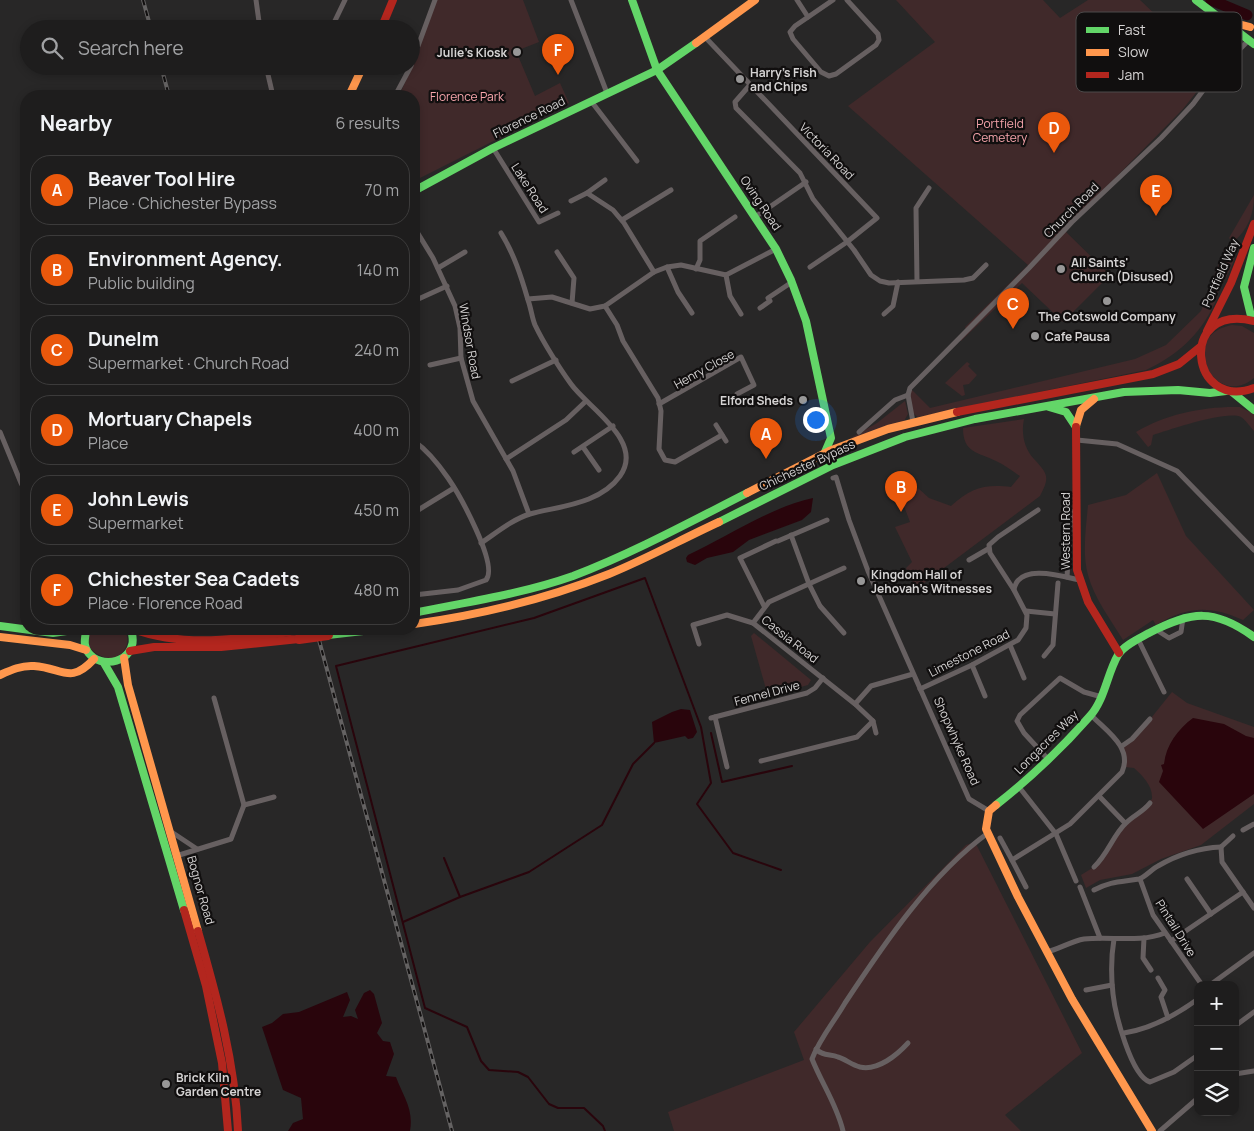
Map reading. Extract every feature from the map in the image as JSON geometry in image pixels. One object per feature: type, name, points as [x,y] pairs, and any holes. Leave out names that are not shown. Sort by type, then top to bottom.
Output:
[{"type":"main road","points":[[385,20],[393,0]]},
{"type":"main road","name":"Oving Road","points":[[632,0],[657,70],[756,217],[776,249],[792,282],[810,338],[831,437]]},
{"type":"main road","name":"Florence Road","points":[[420,188],[493,148],[657,70],[755,0]]},
{"type":"main road","points":[[1196,0],[1212,12]]},
{"type":"main road","points":[[1252,27],[1246,33],[1252,41]]},
{"type":"main road","points":[[352,90],[359,75]]},
{"type":"main road","name":"Portfield Way","points":[[1200,347],[1231,283],[1254,224]]},
{"type":"main road","name":"Portfield Way","points":[[1253,321],[1244,287],[1254,248]]},
{"type":"main road","points":[[1207,331],[1228,318],[1244,318],[1253,321]]},
{"type":"main road","points":[[1200,347],[1200,360],[1203,372],[1211,382],[1232,392],[1254,399]]},
{"type":"main road","name":"Chichester Bypass","points":[[420,612],[519,592],[572,576],[644,546],[824,453],[847,444],[913,422],[1038,394],[1153,374],[1174,367],[1192,357],[1200,347]]},
{"type":"main road","name":"Chichester Bypass","points":[[420,623],[453,618],[550,595],[648,556],[847,458],[905,437],[1035,407],[1101,395],[1151,390],[1210,393],[1232,392],[1254,388]]},
{"type":"main road","points":[[1232,392],[1254,410]]},
{"type":"main road","points":[[1076,427],[1078,414],[1083,405],[1101,395]]},
{"type":"main road","points":[[1035,407],[1058,408],[1065,411],[1071,416],[1076,427]]},
{"type":"main road","name":"Western Road","points":[[1076,427],[1076,556],[1079,580],[1088,602],[1119,653]]},
{"type":"main road","points":[[831,437],[835,441],[847,444]]},
{"type":"main road","points":[[824,453],[830,444],[831,437]]},
{"type":"main road","points":[[1119,653],[1155,629],[1183,618],[1199,616],[1222,618],[1242,627],[1254,637]]},
{"type":"main road","points":[[0,626],[20,629]]},
{"type":"main road","points":[[0,636],[70,645],[86,650],[84,635]]},
{"type":"main road","name":"Bognor Road","points":[[133,635],[127,655],[128,685],[170,830],[173,857],[211,1010],[224,1079],[228,1131]]},
{"type":"main road","points":[[148,635],[184,639],[328,635]]},
{"type":"main road","points":[[0,675],[16,668],[33,666],[68,676],[75,676],[99,661],[114,663],[127,655],[154,647],[221,647],[299,635]]},
{"type":"main road","name":"Bognor Road","points":[[86,650],[99,661],[118,687],[173,857],[220,1008],[236,1091],[238,1131]]},
{"type":"main road","name":"Longacres Way","points":[[989,811],[1019,787],[1091,715],[1102,697],[1119,653]]},
{"type":"main road","points":[[989,811],[986,828],[988,833],[1047,952],[1090,1030],[1152,1131]]},
{"type":"street","points":[[256,0],[259,20]]},
{"type":"street","points":[[335,20],[345,0]]},
{"type":"street","points":[[420,41],[435,0]]},
{"type":"street","points":[[570,0],[607,93]]},
{"type":"street","points":[[797,0],[808,17]]},
{"type":"street","points":[[833,0],[792,29],[791,36],[821,72],[832,76],[876,45],[879,40],[878,34],[847,0]]},
{"type":"street","name":"Victoria Road","points":[[705,37],[749,86],[877,218],[847,242],[810,267]]},
{"type":"street","name":"Church Road","points":[[1242,50],[1252,41]]},
{"type":"street","points":[[268,75],[271,90]]},
{"type":"street","points":[[398,90],[406,75]]},
{"type":"street","points":[[749,86],[735,102],[736,108],[806,182],[813,199],[871,275],[880,281],[898,282],[964,280],[973,278],[986,265]]},
{"type":"street","name":"Church Road","points":[[859,432],[895,400],[908,394],[910,388],[1072,222],[1161,138],[1202,92]]},
{"type":"street","points":[[591,101],[637,161]]},
{"type":"street","name":"Lake Road","points":[[493,148],[539,222],[558,213]]},
{"type":"street","points":[[570,201],[587,193],[605,180]]},
{"type":"street","points":[[756,217],[806,182]]},
{"type":"street","points":[[917,281],[916,208],[929,188]]},
{"type":"street","points":[[623,222],[671,190]]},
{"type":"street","points":[[587,193],[613,210],[623,222],[654,272]]},
{"type":"street","points":[[696,269],[700,260],[700,241],[735,217]]},
{"type":"street","points":[[482,543],[529,514],[560,509],[590,498],[618,478],[625,460],[620,436],[613,426],[585,402],[570,383],[535,325],[513,253],[501,233]]},
{"type":"street","name":"Windsor Road","points":[[420,241],[438,268],[447,286],[460,328],[461,358],[473,401],[506,460],[529,514]]},
{"type":"street","points":[[528,299],[552,297],[590,309],[605,306],[654,272],[667,267],[681,265],[726,275],[776,249]]},
{"type":"street","points":[[438,268],[465,252]]},
{"type":"street","points":[[557,252],[574,278],[572,303]]},
{"type":"street","points":[[667,267],[678,292],[692,313]]},
{"type":"street","points":[[726,275],[730,296],[740,314]]},
{"type":"street","points":[[760,308],[770,301],[768,298],[792,282]]},
{"type":"street","points":[[884,314],[893,306],[898,282]]},
{"type":"street","points":[[420,298],[447,286]]},
{"type":"street","points":[[605,306],[617,325],[625,346],[656,394],[659,404],[660,449],[668,461],[675,462],[722,435]]},
{"type":"street","name":"Henry Close","points":[[659,404],[741,357],[754,385],[737,394]]},
{"type":"street","points":[[430,365],[461,358]]},
{"type":"street","points":[[512,381],[556,360]]},
{"type":"street","points":[[908,394],[913,422]]},
{"type":"street","points":[[506,460],[566,420],[585,402]]},
{"type":"street","points":[[716,425],[726,441]]},
{"type":"street","points":[[574,452],[613,426]]},
{"type":"street","points":[[0,432],[20,478]]},
{"type":"street","points":[[1077,440],[1117,444],[1177,471],[1254,550]]},
{"type":"street","points":[[420,447],[443,471],[454,488],[482,543],[489,566],[486,580],[458,590],[420,594]]},
{"type":"street","points":[[583,447],[599,470]]},
{"type":"street","name":"Shopwhyke Road","points":[[833,478],[836,477],[859,548],[969,798],[989,811]]},
{"type":"street","points":[[420,509],[454,488]]},
{"type":"street","points":[[969,560],[988,549],[993,540],[1038,510]]},
{"type":"street","points":[[1067,577],[1071,511]]},
{"type":"street","points":[[764,606],[740,558],[827,520]]},
{"type":"street","points":[[791,535],[809,584],[820,606],[844,633]]},
{"type":"street","points":[[988,549],[1026,611],[1055,614]]},
{"type":"street","points":[[753,622],[769,602],[844,568]]},
{"type":"street","points":[[1014,590],[1018,580],[1033,574],[1049,573],[1079,580]]},
{"type":"street","points":[[1044,656],[1053,645],[1058,583]]},
{"type":"street","name":"Limestone Road","points":[[920,689],[972,665],[1018,640],[1026,628],[1026,611]]},
{"type":"street","name":"Cassia Road","points":[[699,644],[693,625],[727,615],[753,622],[855,704],[872,721],[876,734]]},
{"type":"street","points":[[1138,639],[1164,692]]},
{"type":"street","points":[[1010,645],[1024,678]]},
{"type":"street","points":[[972,665],[985,696]]},
{"type":"street","points":[[855,704],[872,686],[913,674]]},
{"type":"street","name":"Fennel Drive","points":[[727,767],[713,718],[807,693],[815,688],[823,678]]},
{"type":"street","points":[[1046,758],[1024,733],[1018,721],[1020,716],[1060,678],[1084,692],[1102,697]]},
{"type":"street","points":[[173,857],[231,839],[244,805],[214,698]]},
{"type":"street","points":[[1012,860],[1070,824],[1122,772],[1125,758],[1122,746],[1091,715]]},
{"type":"street","points":[[1122,746],[1132,739],[1150,719]]},
{"type":"street","points":[[762,761],[857,737],[872,721]]},
{"type":"street","points":[[1019,787],[1056,834],[1076,881]]},
{"type":"street","points":[[1098,796],[1125,823]]},
{"type":"street","points":[[244,805],[274,797]]},
{"type":"street","points":[[1094,867],[1102,860],[1125,823],[1144,810],[1150,803]]},
{"type":"street","points":[[1243,830],[1254,824]]},
{"type":"street","points":[[170,830],[197,849]]},
{"type":"street","points":[[843,1131],[838,1109],[827,1094],[812,1059],[816,1049],[870,965],[933,882],[969,846],[988,833]]},
{"type":"street","points":[[1094,890],[1114,882],[1140,879],[1156,866],[1180,856],[1220,846],[1233,836]]},
{"type":"street","points":[[1000,838],[1026,887]]},
{"type":"street","points":[[1220,846],[1222,862],[1243,892],[1252,900],[1254,908]]},
{"type":"street","points":[[1187,878],[1211,914]]},
{"type":"street","name":"Pintail Drive","points":[[1140,879],[1151,909],[1199,981]]},
{"type":"street","points":[[1080,887],[1100,938]]},
{"type":"street","points":[[1171,941],[1243,892]]},
{"type":"street","points":[[1047,952],[1080,940],[1144,938],[1166,933]]},
{"type":"street","points":[[1144,938],[1143,958],[1151,970]]},
{"type":"street","points":[[1114,939],[1112,985],[1115,1007],[1134,1062],[1142,1077],[1150,1082],[1174,1072],[1194,1058]]},
{"type":"street","points":[[1216,981],[1254,953]]},
{"type":"street","points":[[1158,978],[1165,990],[1161,997],[1168,1018]]},
{"type":"street","points":[[1086,990],[1112,985]]},
{"type":"street","points":[[1124,1033],[1168,1018],[1194,1002]]},
{"type":"street","points":[[1239,1023],[1254,1012]]},
{"type":"street","points":[[816,1049],[820,1054],[838,1057],[867,1067],[893,1058],[908,1043]]},
{"type":"street","points":[[1239,1073],[1254,1071]]},
{"type":"street","points":[[1160,1131],[1194,1101]]},
{"type":"green space","name":"Florence Park","points":[[436,0],[523,0],[539,42],[516,51],[535,96],[560,83],[569,103],[420,178],[420,90],[402,90],[408,75],[420,75],[420,45]]},
{"type":"green space","name":"Portfield Cemetery","points":[[896,0],[1043,0],[1060,18],[1088,0],[1140,0],[1153,12],[1076,12],[1076,92],[1197,92],[1183,109],[1064,230],[1110,275],[1063,322],[1022,283],[961,341],[959,338],[967,331],[965,327],[1028,265],[848,106],[935,42]]},
{"type":"green space","points":[[1254,195],[1253,209],[1249,221],[1243,232],[1233,242],[1229,238]]},
{"type":"green space","points":[[1225,247],[1231,248],[1235,252],[1235,257],[1208,316],[1186,344],[1146,370],[918,417],[910,408],[910,388],[930,408],[1135,359],[1166,345],[1201,311]]},
{"type":"green space","points":[[1232,325],[1242,326],[1254,333],[1254,378],[1240,386],[1226,385],[1215,379],[1207,368],[1204,355],[1206,343],[1215,332]]},
{"type":"green space","points":[[967,362],[970,364],[968,366],[977,375],[969,384],[963,385],[965,395],[962,396],[945,383]]},
{"type":"green space","points":[[905,401],[908,414],[904,421],[849,439],[877,423]]},
{"type":"green space","points":[[1240,407],[1254,414],[1254,431],[1241,417],[1223,416],[1153,435],[1151,445],[1148,447],[1136,432],[1160,420],[1186,412]]},
{"type":"green space","points":[[1024,419],[1023,435],[1026,445],[1046,476],[1040,496],[916,589],[906,568],[912,562],[895,527],[910,522],[901,498],[918,488],[929,498],[951,506],[965,495],[978,489],[993,486],[1011,487],[1020,476],[999,463],[973,451],[966,442],[963,428]]},
{"type":"green space","points":[[1157,473],[1186,536],[1254,610],[1243,620],[1209,610],[1188,611],[1156,625],[1153,620],[1123,640],[1099,600],[1088,575],[1085,549],[1088,505],[1126,495]]},
{"type":"green space","points":[[754,633],[811,680],[808,685],[768,696],[751,636]]},
{"type":"green space","points":[[89,635],[126,635],[127,638],[124,651],[112,659],[100,656],[92,650],[88,641]]},
{"type":"green space","points":[[1172,692],[1187,703],[1254,727],[1254,804],[1201,845],[1161,859],[1132,874],[1100,880],[1086,888],[1081,875],[1094,867],[1125,823],[1152,799],[1151,790],[1144,778],[1134,768],[1125,767],[1122,746],[1143,728]]},
{"type":"green space","points":[[975,842],[1082,1053],[1005,1115],[1021,1131],[674,1131],[668,1112],[804,1060],[794,1032],[870,942],[966,845]]},
{"type":"shaded area","points":[[813,498],[811,512],[802,520],[749,540],[733,552],[707,558],[695,565],[687,562],[686,558],[688,555],[750,523],[781,508]]},
{"type":"shaded area","points":[[681,709],[690,710],[697,732],[693,738],[688,739],[685,736],[654,743],[652,722]]},
{"type":"shaded area","points":[[1193,718],[1224,724],[1246,736],[1254,738],[1254,794],[1203,829],[1159,782],[1163,771],[1161,765],[1164,764],[1170,744],[1182,727]]},
{"type":"shaded area","points":[[370,990],[374,994],[382,1023],[377,1033],[383,1041],[390,1042],[394,1054],[386,1076],[396,1077],[409,1109],[410,1131],[288,1131],[293,1123],[303,1119],[301,1098],[283,1090],[262,1027],[272,1023],[283,1014],[299,1012],[347,992],[350,1000],[343,1017],[351,1016],[358,1019],[355,1010],[364,993]]},
{"type":"waterway","points":[[1211,0],[1240,12]]},
{"type":"waterway","points":[[1242,13],[1247,15]]},
{"type":"waterway","points":[[605,1131],[603,1126],[584,1108],[558,1108],[549,1104],[528,1077],[518,1072],[489,1070],[481,1061],[467,1027],[425,1008],[336,666],[534,618],[645,578],[701,727],[711,783],[697,804],[733,853],[781,870]]},
{"type":"waterway","points":[[711,733],[722,782],[792,766]]},
{"type":"waterway","points":[[403,922],[460,897],[529,872],[602,825],[633,764],[654,743]]},
{"type":"waterway","points":[[444,858],[460,897]]},
{"type":"railway","points":[[143,0],[149,20]]},
{"type":"railway","points":[[163,75],[167,90]]},
{"type":"railway","points":[[318,635],[452,1131]]},
{"type":"traffic: fast","points":[[632,0],[657,70],[776,249],[791,280],[806,321],[831,438],[825,452]]},
{"type":"traffic: fast","points":[[1196,0],[1212,12]]},
{"type":"traffic: fast","points":[[1242,35],[1254,44]]},
{"type":"traffic: fast","points":[[420,188],[493,148],[657,70],[696,43]]},
{"type":"traffic: fast","points":[[1252,320],[1244,287],[1254,248]]},
{"type":"traffic: fast","points":[[719,522],[833,465],[905,437],[975,419],[1124,392],[1178,390],[1210,393],[1226,391]]},
{"type":"traffic: fast","points":[[1232,392],[1254,410]]},
{"type":"traffic: fast","points":[[1049,407],[1066,412],[1076,427]]},
{"type":"traffic: fast","points":[[420,612],[514,593],[573,576],[639,547],[747,493]]},
{"type":"traffic: fast","points":[[996,805],[1045,763],[1090,716],[1103,694],[1118,655],[1132,642],[1178,620],[1203,616],[1227,621],[1254,637]]},
{"type":"traffic: fast","points":[[0,626],[20,629]]},
{"type":"traffic: fast","points":[[86,635],[85,645],[88,653],[94,658],[108,662],[123,658],[129,652],[133,641],[132,635]]},
{"type":"traffic: fast","points":[[104,663],[118,687],[184,910]]},
{"type":"traffic: slow","points":[[696,43],[755,0]]},
{"type":"traffic: slow","points":[[1242,25],[1250,27]]},
{"type":"traffic: slow","points":[[352,90],[359,75]]},
{"type":"traffic: slow","points":[[1076,426],[1081,410],[1094,399]]},
{"type":"traffic: slow","points":[[747,493],[829,451],[888,429],[957,412]]},
{"type":"traffic: slow","points":[[420,623],[513,605],[585,583],[623,568],[719,522]]},
{"type":"traffic: slow","points":[[0,637],[70,645],[86,650]]},
{"type":"traffic: slow","points":[[124,658],[128,685],[198,931]]},
{"type":"traffic: slow","points":[[0,675],[25,666],[44,667],[72,673],[86,667],[94,659]]},
{"type":"traffic: slow","points":[[996,805],[989,811],[986,829],[1018,897],[1072,999],[1152,1131]]},
{"type":"traffic: jam","points":[[385,20],[393,0]]},
{"type":"traffic: jam","points":[[1207,331],[1231,283],[1254,224]]},
{"type":"traffic: jam","points":[[1254,321],[1229,319],[1213,327],[1203,340],[1201,356],[1206,372],[1216,385],[1232,391],[1254,388]]},
{"type":"traffic: jam","points":[[957,412],[1153,374],[1179,364],[1200,347]]},
{"type":"traffic: jam","points":[[1076,427],[1077,570],[1088,602],[1119,653]]},
{"type":"traffic: jam","points":[[154,635],[176,639],[199,640],[221,640],[266,635]]},
{"type":"traffic: jam","points":[[299,639],[328,635]]},
{"type":"traffic: jam","points":[[130,651],[154,647],[221,647],[299,639]]},
{"type":"traffic: jam","points":[[184,910],[206,986],[222,1063],[228,1131]]},
{"type":"traffic: jam","points":[[198,931],[224,1030],[233,1080],[238,1131]]},
{"type":"place","name":"Julie’s Kiosk","points":[[517,52]]},
{"type":"place","name":"Chichester Sea Cadets","points":[[558,75]]},
{"type":"place","name":"Harry's Fish and Chips","points":[[740,79]]},
{"type":"place","name":"Mortuary Chapels","points":[[1054,153]]},
{"type":"place","name":"John Lewis","points":[[1156,216]]},
{"type":"place","name":"All Saints' Church (Disused)","points":[[1061,269]]},
{"type":"place","name":"The Cotswold Company","points":[[1107,301]]},
{"type":"place","name":"Dunelm","points":[[1013,329]]},
{"type":"place","name":"Cafe Pausa","points":[[1035,336]]},
{"type":"place","name":"Elford Sheds","points":[[803,400]]},
{"type":"place","name":"Beaver Tool Hire","points":[[766,459]]},
{"type":"place","name":"Environment Agency.","points":[[901,512]]},
{"type":"place","name":"Kingdom Hall of Jehovah's Witnesses","points":[[861,581]]},
{"type":"place","name":"Brick Kiln Garden Centre","points":[[166,1084]]}]
